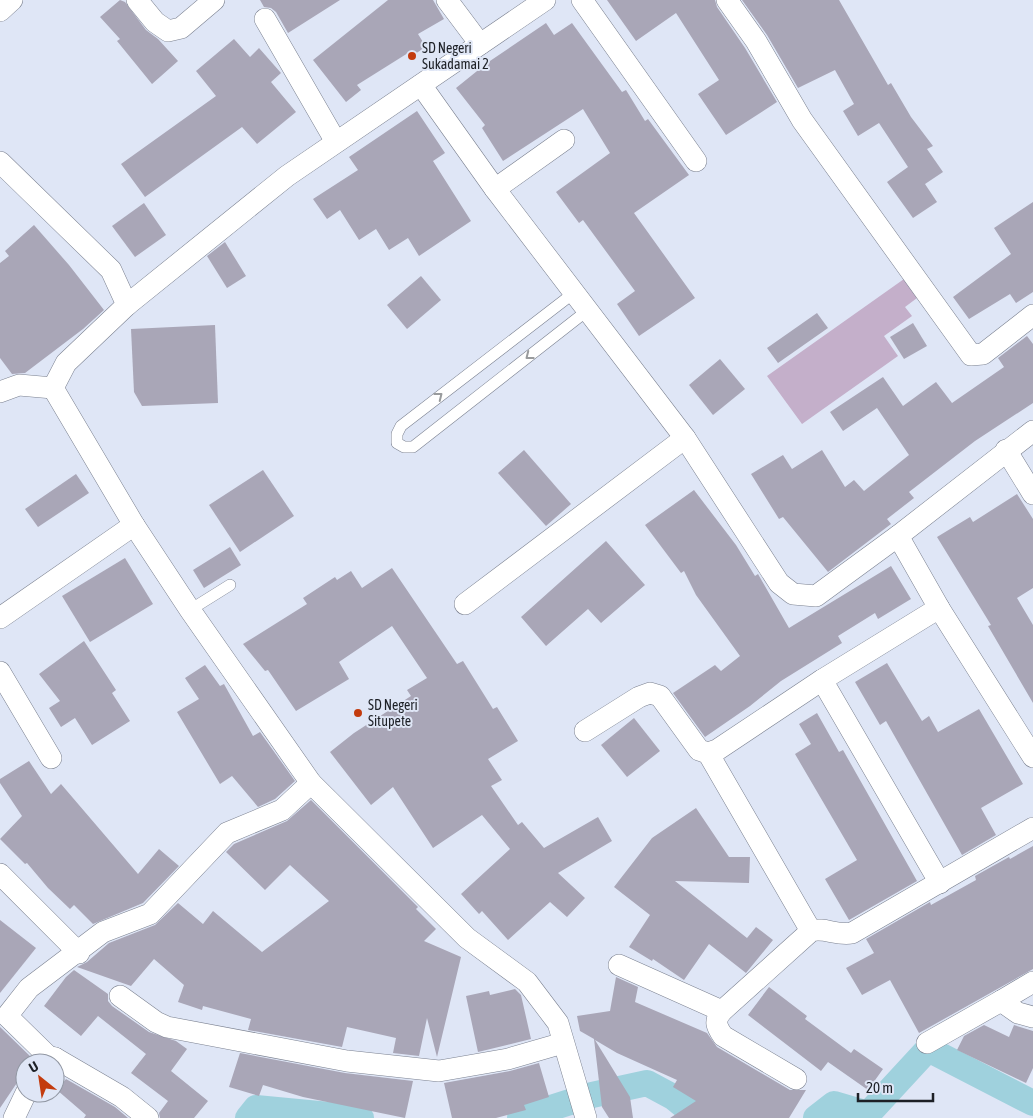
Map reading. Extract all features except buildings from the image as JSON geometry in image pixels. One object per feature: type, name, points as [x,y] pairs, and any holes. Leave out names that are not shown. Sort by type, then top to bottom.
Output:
[{"type":"street","points":[[0,10],[12,0]]},
{"type":"street","points":[[137,0],[154,22],[168,31],[181,28],[214,0]]},
{"type":"street","points":[[447,0],[480,44]]},
{"type":"street","points":[[53,388],[66,363],[128,305],[287,176],[545,0]]},
{"type":"street","points":[[582,0],[696,161]]},
{"type":"street","points":[[727,0],[756,41],[802,120],[971,355],[983,354],[1033,315]]},
{"type":"street","points":[[265,19],[336,142]]},
{"type":"street","points":[[421,85],[495,189],[685,438],[779,583],[793,594],[816,596],[898,536],[1006,450],[1033,431]]},
{"type":"street","points":[[495,189],[564,140]]},
{"type":"street","points":[[0,162],[111,270],[128,305]]},
{"type":"street","points":[[0,392],[19,385],[53,388]]},
{"type":"street","points":[[53,388],[134,525],[190,610],[311,783],[467,938],[527,982],[558,1023],[586,1118]]},
{"type":"street","points":[[465,604],[685,438]]},
{"type":"street","points":[[1006,450],[1033,494]]},
{"type":"street","points":[[0,618],[134,525]]},
{"type":"street","points":[[898,536],[939,608],[1033,757]]},
{"type":"street","points":[[585,730],[639,697],[650,693],[660,696],[700,750],[708,753],[717,750],[822,680],[939,608]]},
{"type":"street","points":[[0,672],[51,758]]},
{"type":"street","points":[[822,680],[940,883]]},
{"type":"street","points":[[708,753],[811,930]]},
{"type":"street","points":[[45,1053],[7,1016],[29,988],[79,953],[103,932],[150,914],[227,833],[282,810],[311,783]]},
{"type":"street","points":[[796,1079],[723,1036],[716,1026],[717,1017],[722,1011],[811,930],[817,929],[842,935],[852,933],[1033,828]]},
{"type":"street","points":[[0,874],[79,953]]},
{"type":"street","points":[[619,965],[722,1011]]},
{"type":"street","points":[[927,1043],[1033,982]]},
{"type":"street","points":[[120,996],[156,1022],[167,1026],[366,1063],[448,1071],[508,1059],[563,1043]]},
{"type":"street","points":[[1001,1000],[1018,1013],[1033,1017]]},
{"type":"street","points":[[65,1067],[122,1097],[148,1118]]},
{"type":"street","points":[[14,1118],[21,1103]]},
{"type":"lane","points":[[575,292],[401,426],[396,434],[397,443],[404,447],[413,447],[588,310]]},
{"type":"lane","points":[[190,610],[230,585]]},
{"type":"shaded area","points":[[904,279],[917,298],[905,307],[912,316],[884,336],[898,356],[802,424],[767,376]]},
{"type":"waterway","points":[[816,1118],[834,1104],[868,1114],[928,1049],[1033,1103]]},
{"type":"waterway","points":[[520,1118],[592,1095],[647,1083],[673,1097],[699,1118]]},
{"type":"waterway","points":[[248,1118],[256,1108],[361,1118]]},
{"type":"place","name":"SD Negeri Sukadamai 2","points":[[412,56]]},
{"type":"place","name":"SD Negeri Situpete","points":[[358,713]]}]
